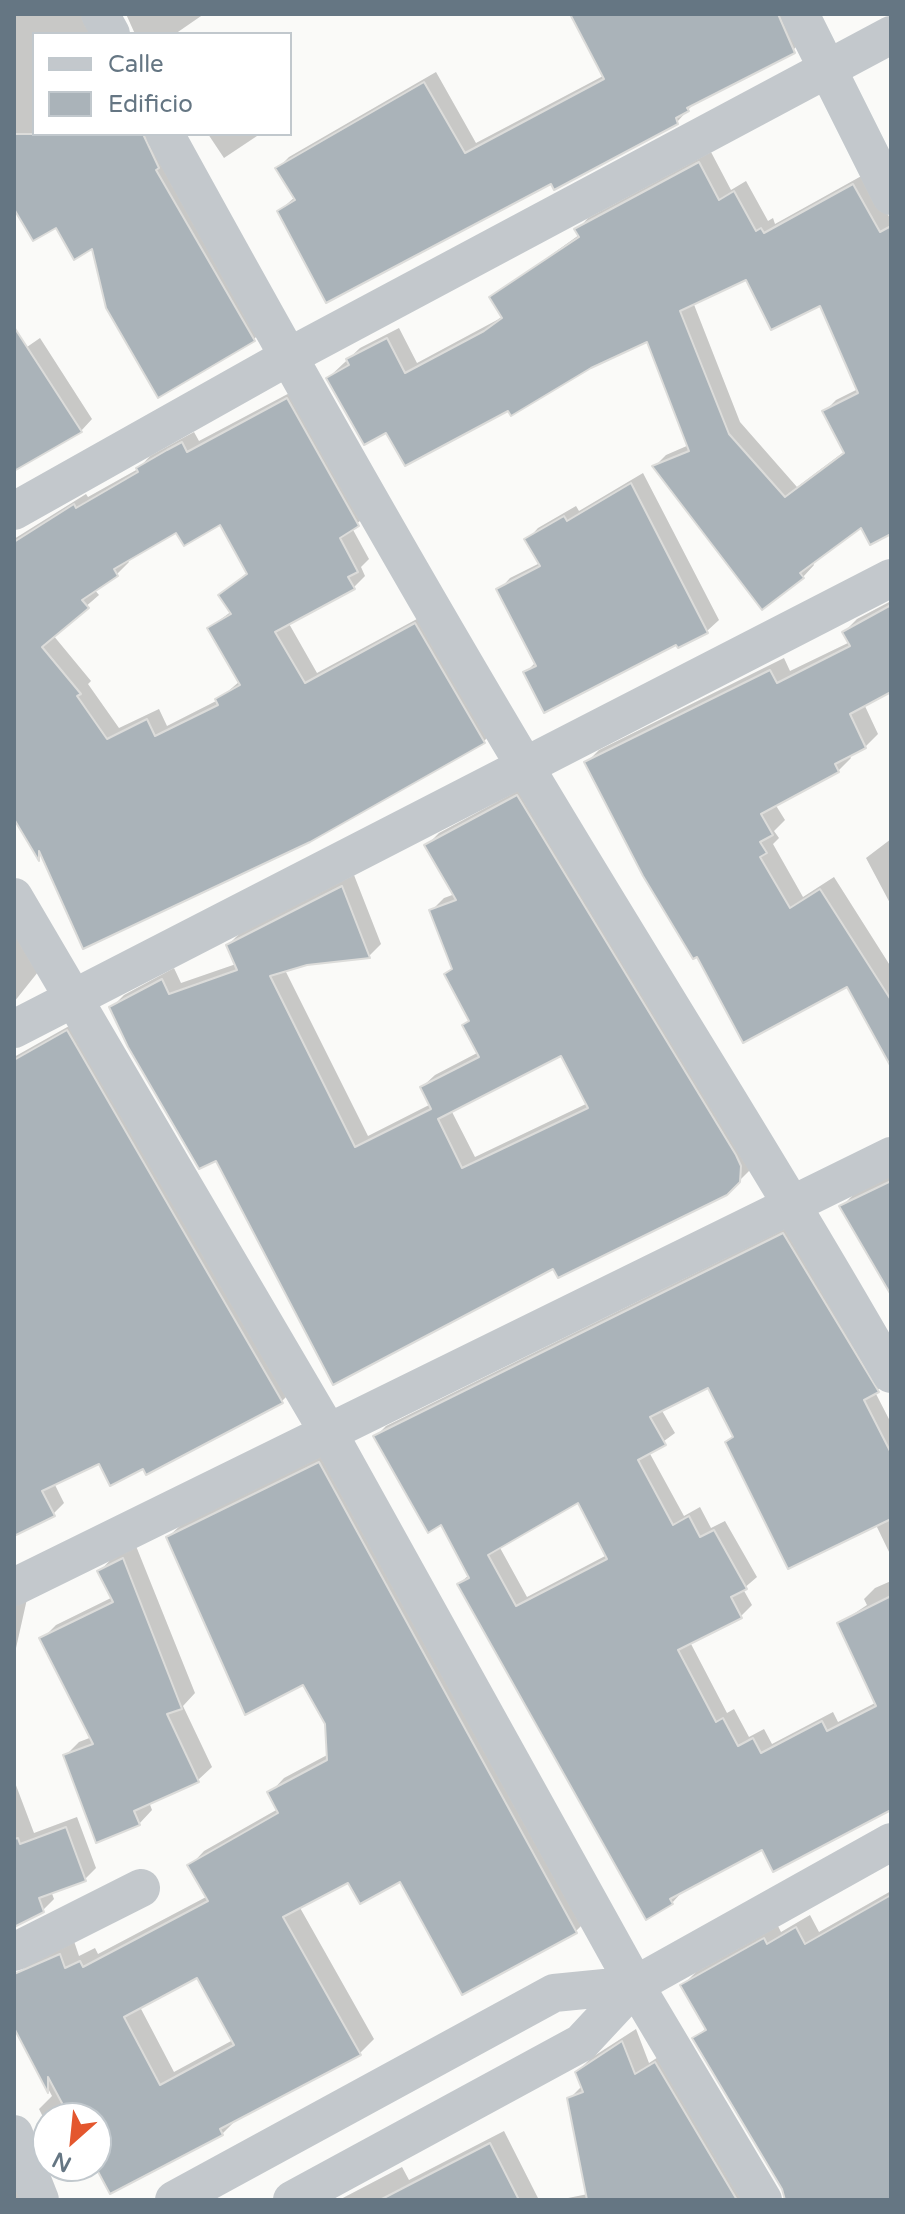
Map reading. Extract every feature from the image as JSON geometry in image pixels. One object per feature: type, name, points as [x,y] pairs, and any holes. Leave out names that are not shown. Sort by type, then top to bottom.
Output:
[{"type":"street","points":[[100,14],[110,32]]},
{"type":"street","points":[[800,14],[891,196]]},
{"type":"street","points":[[14,511],[288,357],[891,35]]},
{"type":"street","points":[[166,136],[288,357],[526,768],[795,1206],[891,1374]]},
{"type":"street","points":[[14,1029],[891,578]]},
{"type":"street","points":[[14,897],[328,1432],[635,1985],[763,2200]]},
{"type":"street","points":[[14,1587],[795,1206],[891,1156]]},
{"type":"street","points":[[292,2200],[581,2043],[635,1985],[891,1842]]},
{"type":"street","points":[[14,1952],[141,1888]]},
{"type":"street","points":[[174,2200],[554,1993],[635,1985]]},
{"type":"street","points":[[14,2134],[40,2200]]},
{"type":"building","points":[[570,14],[778,14],[795,53],[687,108],[689,111],[676,118],[678,124],[554,190],[551,184],[326,303],[277,211],[295,200],[275,168],[424,82],[465,153],[604,79]]},
{"type":"building","points":[[14,134],[144,136],[159,168],[156,170],[255,341],[158,398],[106,308],[92,249],[74,260],[56,228],[33,241],[14,209]]},
{"type":"building","points":[[699,162],[719,200],[734,191],[756,231],[761,228],[764,233],[853,184],[880,232],[891,226],[891,534],[870,545],[861,528],[800,573],[804,578],[762,610],[652,466],[689,451],[647,342],[591,368],[511,416],[508,411],[405,466],[386,433],[364,445],[326,378],[349,365],[346,359],[387,338],[405,373],[484,331],[502,318],[489,297],[579,237],[574,229]],"holes":[[[746,280],[771,330],[820,306],[858,393],[822,411],[844,453],[785,497],[729,434],[680,311]]]},
{"type":"building","points":[[14,327],[82,432],[14,471]]},
{"type":"building","points":[[287,398],[359,526],[340,538],[358,572],[348,577],[355,589],[275,632],[305,683],[415,623],[485,743],[310,842],[83,949],[39,851],[39,861],[14,819],[14,542],[74,504],[76,508],[138,472],[136,468],[182,442],[187,452]],"holes":[[[220,525],[247,574],[218,595],[231,614],[207,628],[240,685],[215,699],[218,705],[155,736],[147,719],[107,739],[77,696],[81,694],[42,647],[89,608],[82,600],[118,576],[114,569],[176,533],[184,546]]]},
{"type":"building","points":[[631,483],[708,633],[678,648],[676,645],[544,713],[523,672],[536,666],[496,589],[540,566],[524,539],[564,516],[567,521]]},
{"type":"building","points":[[891,605],[891,692],[850,714],[866,748],[835,764],[839,772],[761,814],[773,835],[760,842],[767,853],[760,857],[790,908],[820,889],[891,1000],[891,1067],[847,987],[743,1043],[697,957],[693,959],[643,876],[584,762],[770,670],[777,683],[850,646],[842,632]]},
{"type":"building","points":[[517,795],[736,1155],[741,1166],[740,1182],[727,1195],[558,1278],[553,1269],[333,1385],[216,1161],[199,1169],[128,1047],[109,1007],[162,979],[169,994],[237,970],[226,945],[342,886],[370,958],[307,965],[270,976],[355,1147],[431,1109],[420,1087],[479,1057],[462,1025],[469,1021],[444,974],[452,969],[429,910],[456,900],[424,845]],"holes":[[[561,1056],[588,1108],[462,1168],[438,1119]]]},
{"type":"building","points":[[67,1030],[283,1403],[146,1475],[143,1469],[110,1486],[99,1464],[42,1491],[55,1516],[14,1536],[14,1060]]},
{"type":"building","points":[[891,1181],[891,1295],[839,1206]]},
{"type":"building","points":[[783,1233],[879,1392],[864,1400],[891,1453],[891,1519],[788,1569],[725,1442],[733,1437],[708,1388],[650,1417],[666,1445],[638,1460],[673,1525],[689,1516],[700,1537],[714,1530],[747,1589],[731,1597],[742,1618],[678,1650],[716,1722],[723,1718],[738,1746],[753,1738],[761,1753],[822,1721],[827,1731],[876,1706],[837,1623],[891,1596],[891,1810],[773,1872],[762,1850],[670,1899],[673,1904],[646,1920],[457,1584],[469,1578],[441,1525],[428,1533],[373,1436]],"holes":[[[578,1503],[607,1559],[516,1606],[488,1555]]]},
{"type":"building","points":[[319,1462],[577,1933],[462,1995],[400,1882],[360,1904],[348,1883],[283,1917],[361,2055],[220,2129],[223,2135],[110,2194],[104,2182],[112,2182],[112,2102],[61,2102],[48,2077],[48,2093],[14,2028],[14,1974],[60,1954],[65,1968],[80,1961],[83,1967],[208,1901],[187,1865],[278,1813],[267,1792],[327,1760],[325,1724],[303,1685],[245,1715],[166,1537]],"holes":[[[197,1978],[234,2045],[160,2085],[124,2017]]]},
{"type":"building","points":[[123,1558],[182,1709],[167,1714],[199,1782],[134,1811],[140,1825],[96,1843],[63,1755],[93,1744],[39,1638],[113,1602],[97,1571]]},
{"type":"building","points":[[66,1827],[86,1881],[39,1898],[44,1912],[14,1927],[14,1839],[18,1838],[20,1844]]},
{"type":"building","points":[[891,1895],[891,2200],[785,2200],[782,2189],[692,2038],[706,2030],[680,1985],[764,1938],[767,1944],[796,1927],[805,1944]]},
{"type":"building","points":[[622,2041],[635,2074],[655,2062],[737,2200],[587,2200],[567,2098],[583,2092],[575,2072]]},
{"type":"building","points":[[490,2143],[519,2200],[380,2200]]}]
